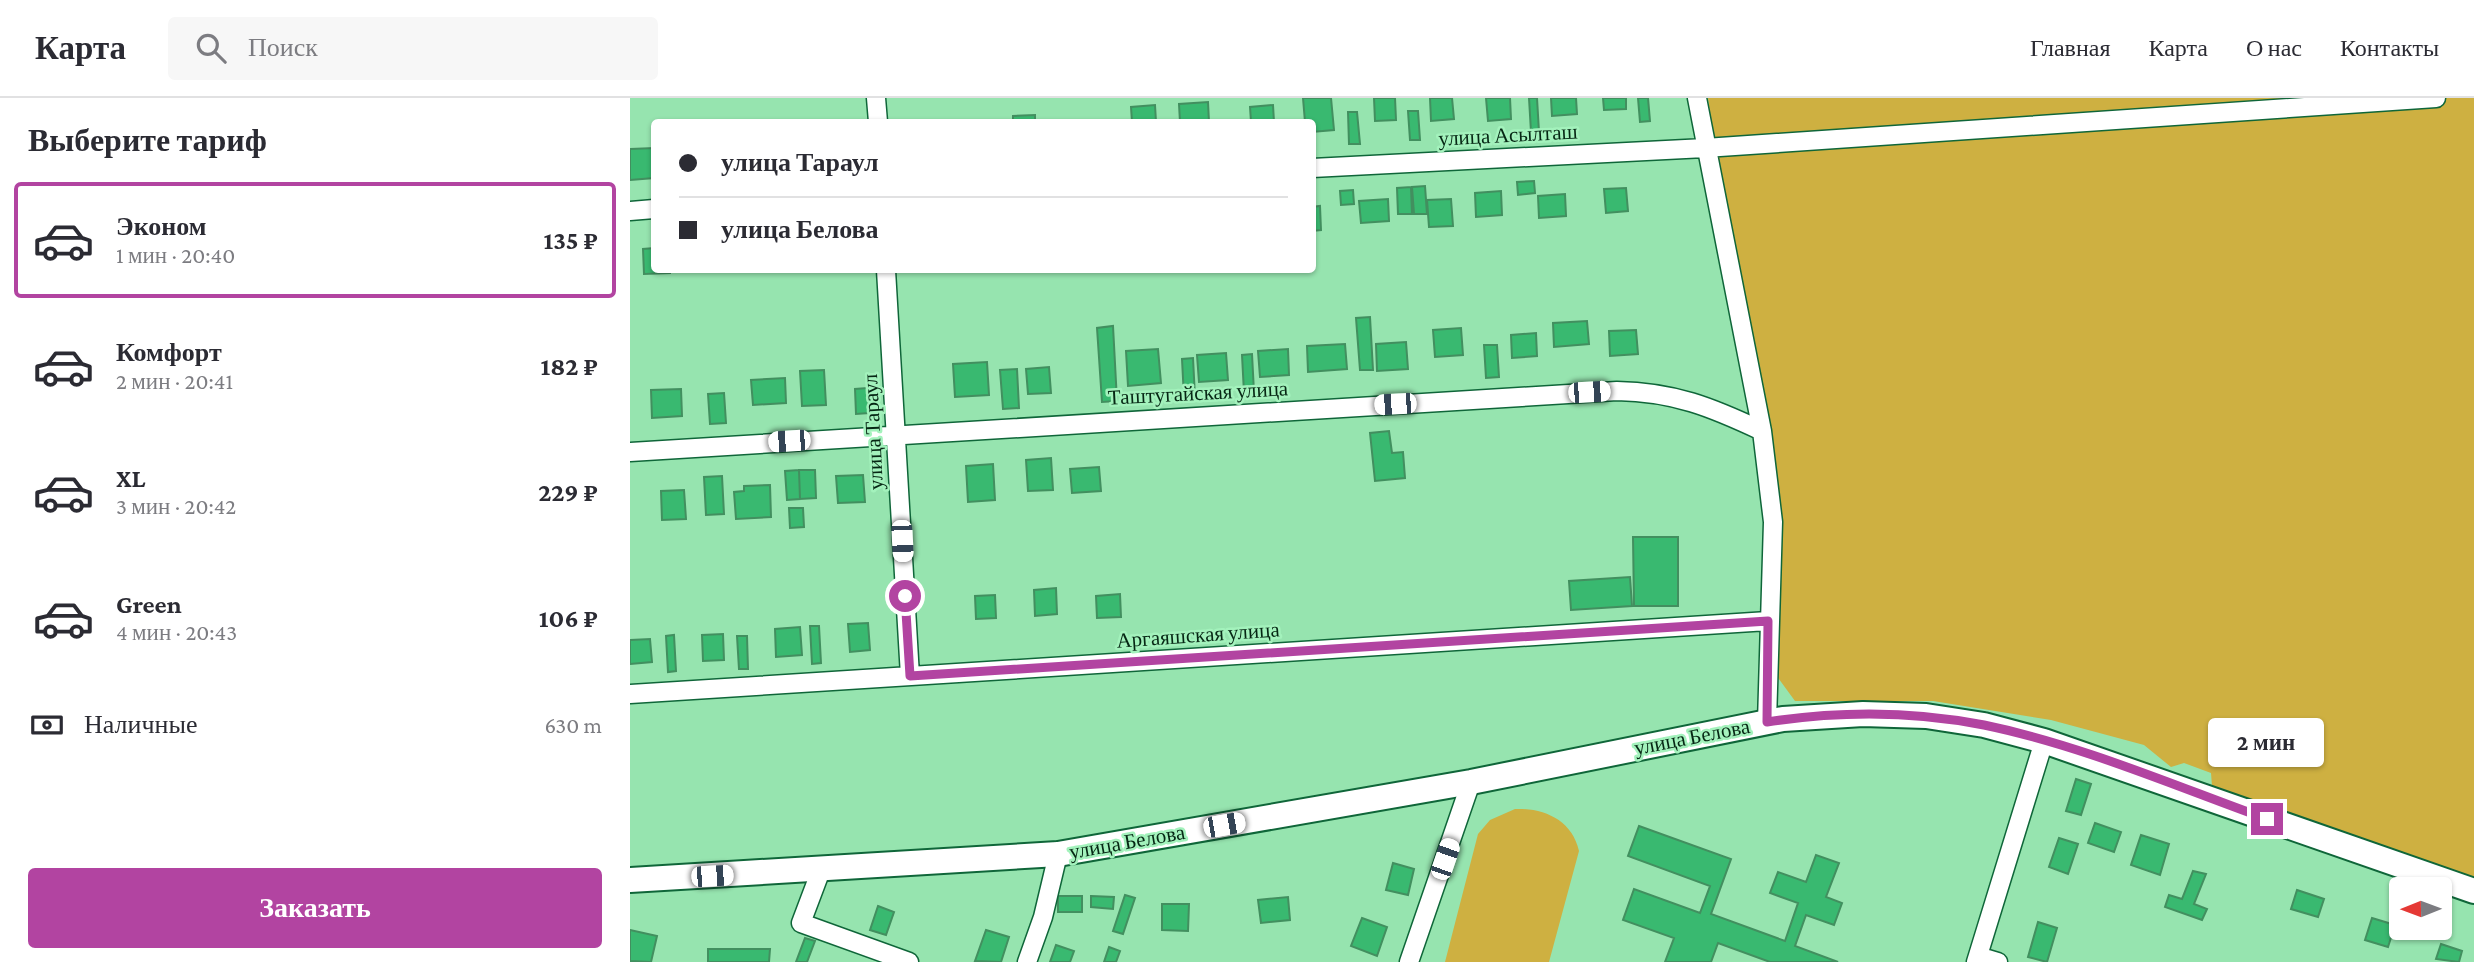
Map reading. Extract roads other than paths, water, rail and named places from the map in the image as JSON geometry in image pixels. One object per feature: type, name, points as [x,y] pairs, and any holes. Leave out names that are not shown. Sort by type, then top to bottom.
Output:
[{"type":"main road","name":"улица Белова","points":[[630,880],[1058,854],[1471,782],[1767,722],[1863,714],[1926,716],[1984,725],[2044,741],[2474,891]]},
{"type":"street","points":[[876,98],[878,119]]},
{"type":"street","points":[[1697,98],[1762,431],[1773,522],[1767,722]]},
{"type":"street","name":"улица Асылташ","points":[[1316,168],[1706,148],[2436,98]]},
{"type":"street","points":[[630,211],[651,209]]},
{"type":"street","name":"улица Тараул","points":[[886,273],[910,676]]},
{"type":"street","name":"Таштугайская улица","points":[[630,452],[1617,391],[1678,396],[1712,407],[1762,431]]},
{"type":"street","name":"Аргаяшская улица","points":[[630,694],[1768,621]]},
{"type":"street","points":[[1998,962],[1977,959],[2044,741]]},
{"type":"street","points":[[1409,962],[1471,782]]},
{"type":"street","points":[[1027,962],[1043,917],[1058,854]]},
{"type":"street","points":[[821,870],[801,923],[909,962]]}]
